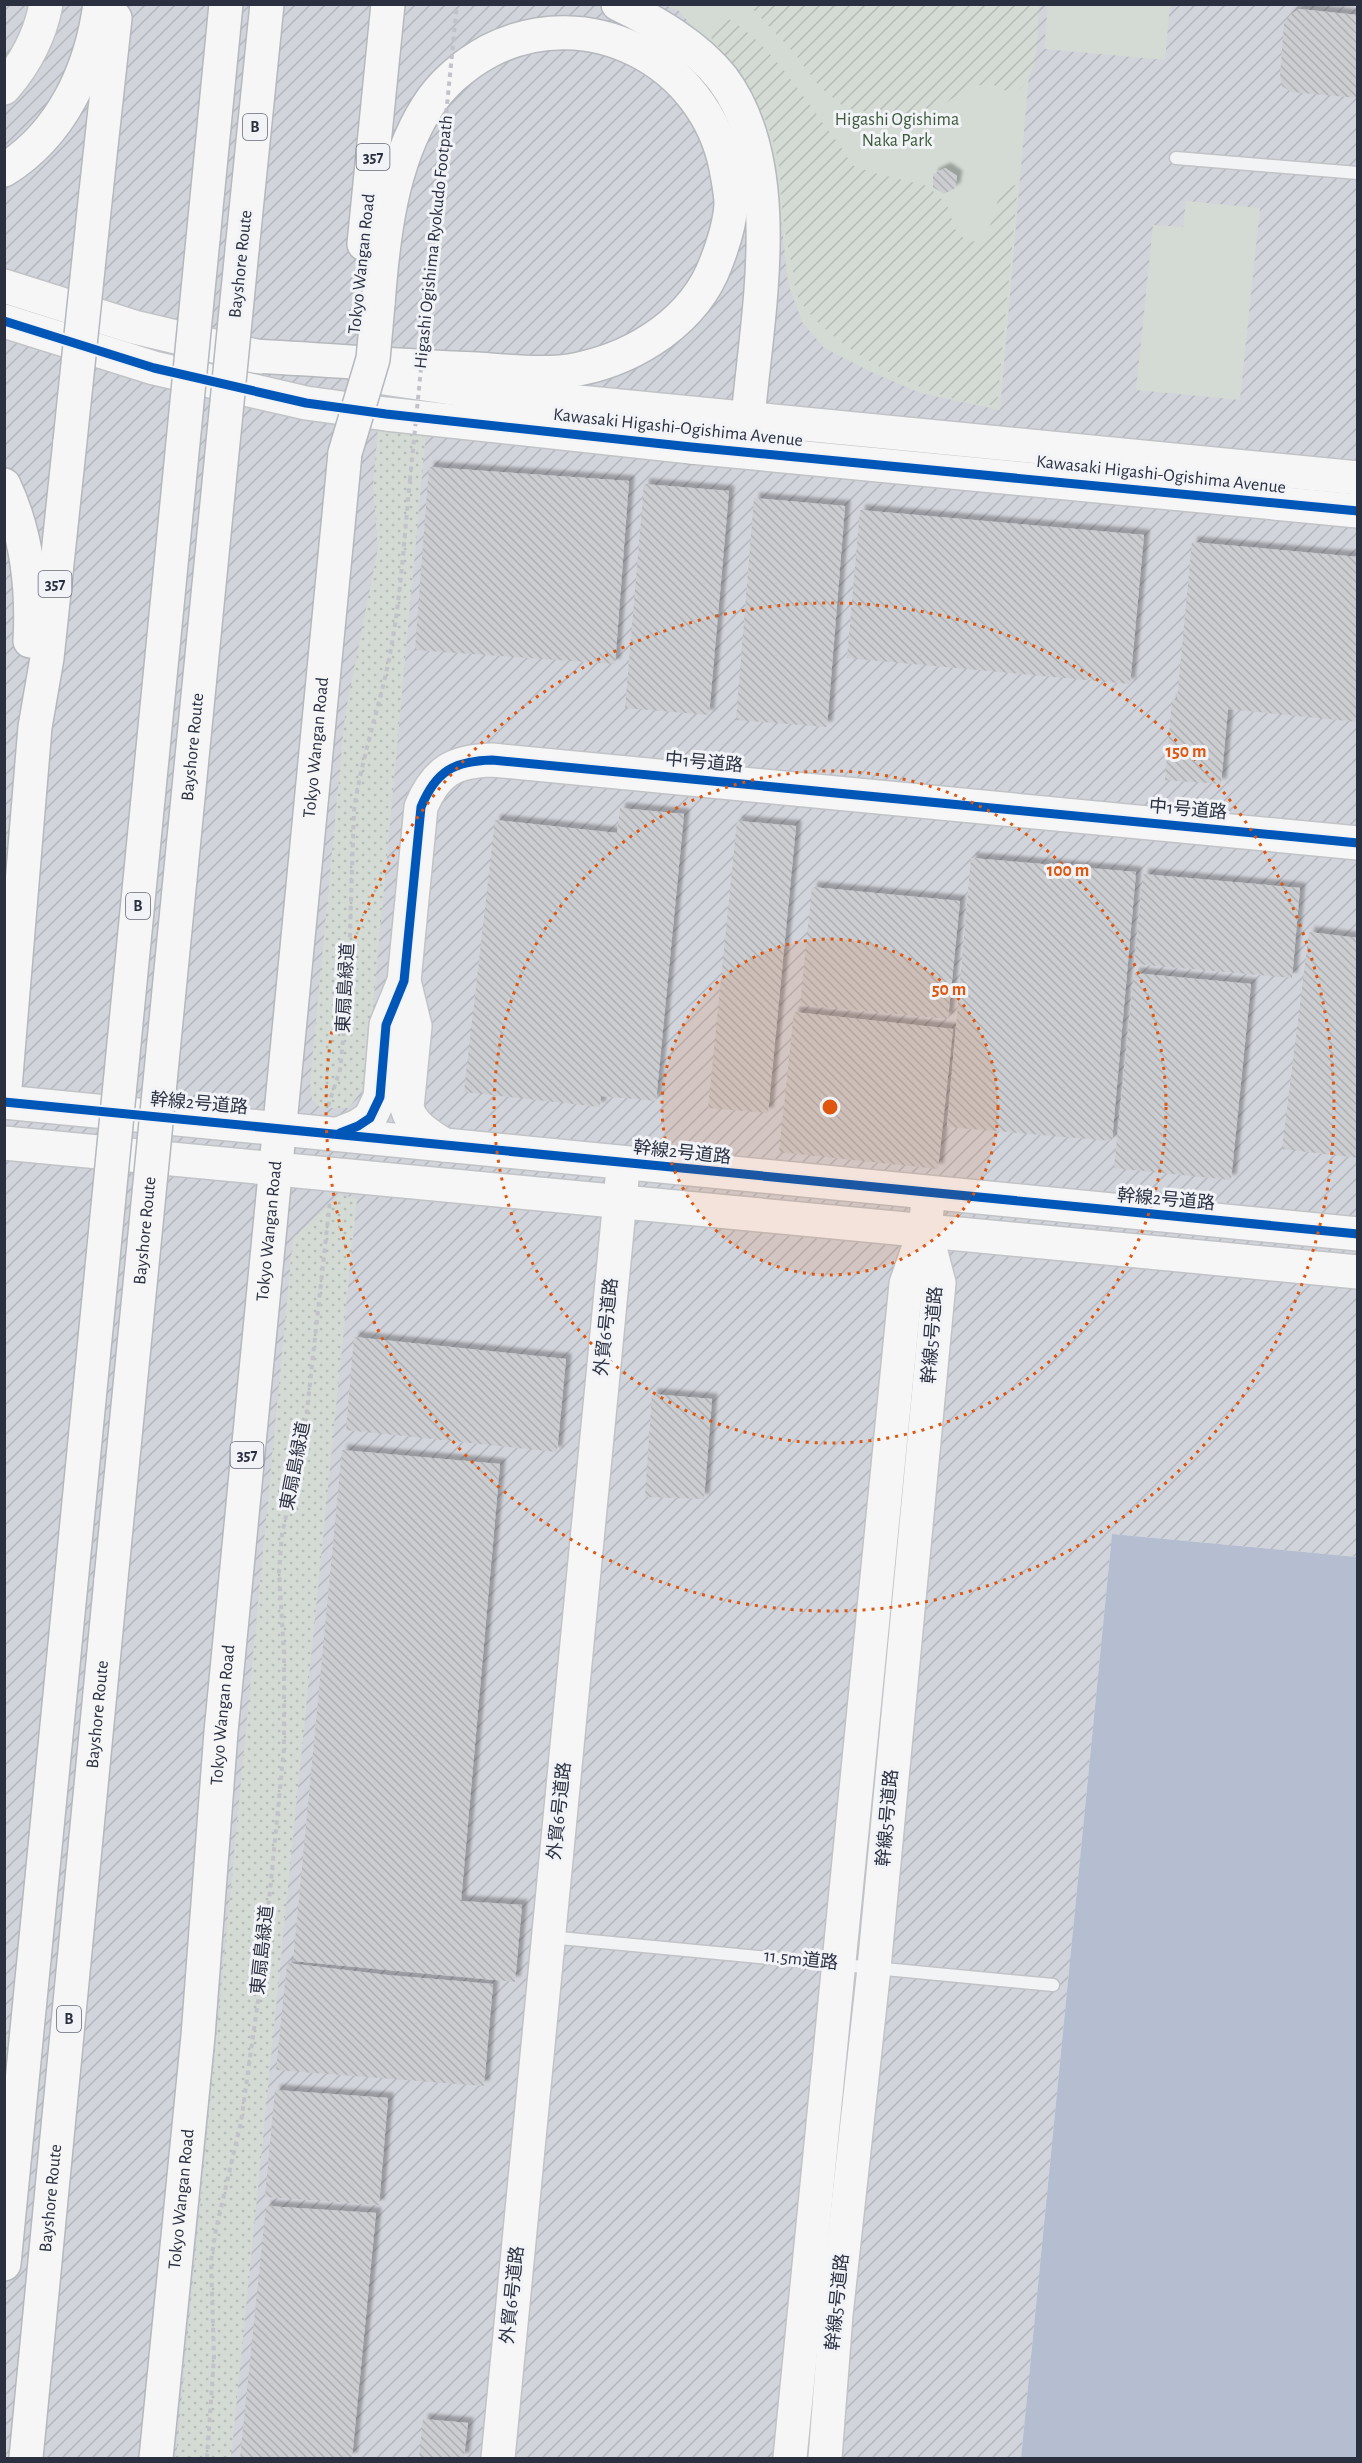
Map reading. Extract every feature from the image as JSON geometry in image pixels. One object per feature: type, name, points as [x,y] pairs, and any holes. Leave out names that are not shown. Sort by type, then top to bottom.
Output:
[{"type":"main road","points":[[4,88],[30,50],[44,17],[46,4]]},
{"type":"main road","points":[[4,170],[35,148],[62,114],[90,52],[100,4]]},
{"type":"main road","name":"357","points":[[4,1101],[34,727],[47,658],[116,4]]},
{"type":"main road","name":"B","points":[[4,2264],[226,4]]},
{"type":"main road","name":"Bayshore Route","points":[[26,2458],[267,4]]},
{"type":"main road","name":"Tokyo Wangan Road","points":[[156,2458],[198,2036],[221,1732],[345,453],[368,306],[388,4]]},
{"type":"main road","points":[[618,4],[642,15],[672,34],[721,78],[739,107],[759,169],[763,256],[748,418],[691,447]]},
{"type":"main road","points":[[254,356],[443,368],[556,371],[579,369],[606,360],[652,339],[685,313],[698,297],[712,274],[727,227],[731,203],[722,152],[711,123],[696,98],[676,77],[653,59],[629,46],[602,37],[559,33],[538,35],[515,40],[476,58],[458,72],[427,106],[408,147],[398,175],[368,306]]},
{"type":"main road","name":"Kawasaki Higashi-Ogishima Avenue","points":[[4,286],[134,327],[254,356],[389,380],[465,390],[1358,478]]},
{"type":"main road","name":"Kawasaki Higashi-Ogishima Avenue","points":[[4,321],[154,368],[306,403],[386,414],[691,447],[1358,511]]},
{"type":"main road","name":"357","points":[[4,485],[21,531],[29,572],[29,658],[34,727]]},
{"type":"main road","name":"中1号道路","points":[[329,1133],[358,1126],[370,1118],[376,1108],[380,1097],[386,1025],[404,981],[421,807],[429,789],[445,771],[471,760],[492,760],[1358,843]]},
{"type":"main road","name":"中1号道路","points":[[404,981],[415,1026],[407,1108],[418,1127],[444,1145]]},
{"type":"main road","name":"幹線2号道路","points":[[4,1101],[623,1164],[1358,1234]]},
{"type":"main road","points":[[4,1143],[276,1167],[332,1176],[620,1200],[1358,1272]]},
{"type":"main road","name":"外貿6号道路","points":[[498,2458],[623,1164]]},
{"type":"main road","points":[[926,1229],[929,1193]]},
{"type":"main road","name":"幹線5号道路","points":[[790,2458],[906,1284],[926,1229]]},
{"type":"main road","name":"幹線5号道路","points":[[825,2458],[836,2315],[874,1968],[939,1283],[926,1229]]},
{"type":"lane","points":[[1176,158],[1358,173]]},
{"type":"lane","name":"11.5m道路","points":[[548,1936],[1053,1985]]},
{"type":"shaded area","points":[[5,5],[1357,5],[1357,1557],[1112,1534],[1021,2458],[5,2458]]},
{"type":"green space","name":"Higashi Ogishima Naka Park","points":[[665,5],[1035,5],[1000,410],[920,393],[869,371],[824,348],[802,322],[788,284],[775,162],[744,85],[679,11]]},
{"type":"green space","points":[[749,5],[1039,5],[1036,54],[1029,78],[1013,94],[991,84],[971,86],[938,108],[916,114],[872,113],[844,107],[819,86],[795,54]]},
{"type":"green space","points":[[1048,5],[1170,5],[1165,60],[1044,49]]},
{"type":"green space","points":[[725,17],[752,37],[777,63],[840,146],[851,165],[928,186],[947,205],[957,234],[970,242],[986,239],[1002,187],[1018,185],[997,405],[973,403],[946,396],[887,371],[858,354],[833,335],[812,316],[798,297],[784,223],[779,166],[769,129],[753,96],[709,35],[714,22]]},
{"type":"green space","points":[[1186,201],[1260,208],[1240,400],[1136,390],[1153,225],[1183,227]]},
{"type":"green space","points":[[378,426],[426,433],[366,1084],[349,1108],[321,1108],[312,1100],[310,1083],[345,715],[378,548],[373,486]]},
{"type":"green space","points":[[340,1195],[357,1198],[231,2458],[176,2458],[293,1238]]},
{"type":"water","points":[[1112,1534],[1357,1557],[1357,2458],[1021,2458]]},
{"type":"building","points":[[1299,9],[1358,15],[1358,98],[1291,92],[1282,86],[1280,76],[1284,24],[1290,15]]},
{"type":"building","points":[[945,168],[957,176],[955,188],[944,194],[933,187],[933,174]]},
{"type":"building","points":[[429,467],[629,481],[615,664],[415,650]]},
{"type":"building","points":[[644,484],[729,491],[709,715],[625,708]]},
{"type":"building","points":[[754,498],[845,506],[827,727],[736,720]]},
{"type":"building","points":[[860,510],[1144,535],[1130,684],[847,658]]},
{"type":"building","points":[[1192,542],[1358,557],[1358,722],[1228,709],[1221,784],[1165,780],[1172,700],[1177,700]]},
{"type":"building","points":[[620,808],[684,814],[656,1101],[601,1096],[600,1107],[464,1092],[495,820],[617,833]]},
{"type":"building","points":[[737,821],[796,826],[768,1113],[708,1108]]},
{"type":"building","points":[[971,858],[1136,872],[1112,1141],[947,1127]]},
{"type":"building","points":[[1143,874],[1300,888],[1292,978],[1134,964]]},
{"type":"building","points":[[812,887],[960,901],[948,1019],[800,1005]]},
{"type":"building","points":[[1309,932],[1358,938],[1358,1158],[1282,1149]]},
{"type":"building","points":[[1134,973],[1251,984],[1231,1180],[1114,1168]]},
{"type":"building","points":[[794,1012],[953,1029],[938,1169],[779,1152]]},
{"type":"building","points":[[354,1337],[566,1359],[557,1452],[346,1430]]},
{"type":"building","points":[[652,1394],[712,1399],[704,1499],[645,1497]]},
{"type":"building","points":[[342,1450],[500,1464],[461,1901],[522,1905],[515,1982],[293,1961]]},
{"type":"building","points":[[287,1963],[493,1984],[484,2086],[276,2070]]},
{"type":"building","points":[[275,2090],[388,2098],[379,2205],[265,2197]]},
{"type":"building","points":[[266,2206],[376,2213],[352,2458],[240,2458]]},
{"type":"building","points":[[423,2419],[468,2423],[464,2458],[419,2458]]},
{"type":"cycle path","points":[[4,321],[154,368],[306,403],[386,414],[691,447],[1358,511]]},
{"type":"cycle path","points":[[340,1133],[370,1118],[380,1097],[386,1025],[404,981],[421,807],[440,777],[448,770],[467,763],[492,760],[1358,843]]},
{"type":"cycle path","points":[[4,1102],[1358,1234]]}]
